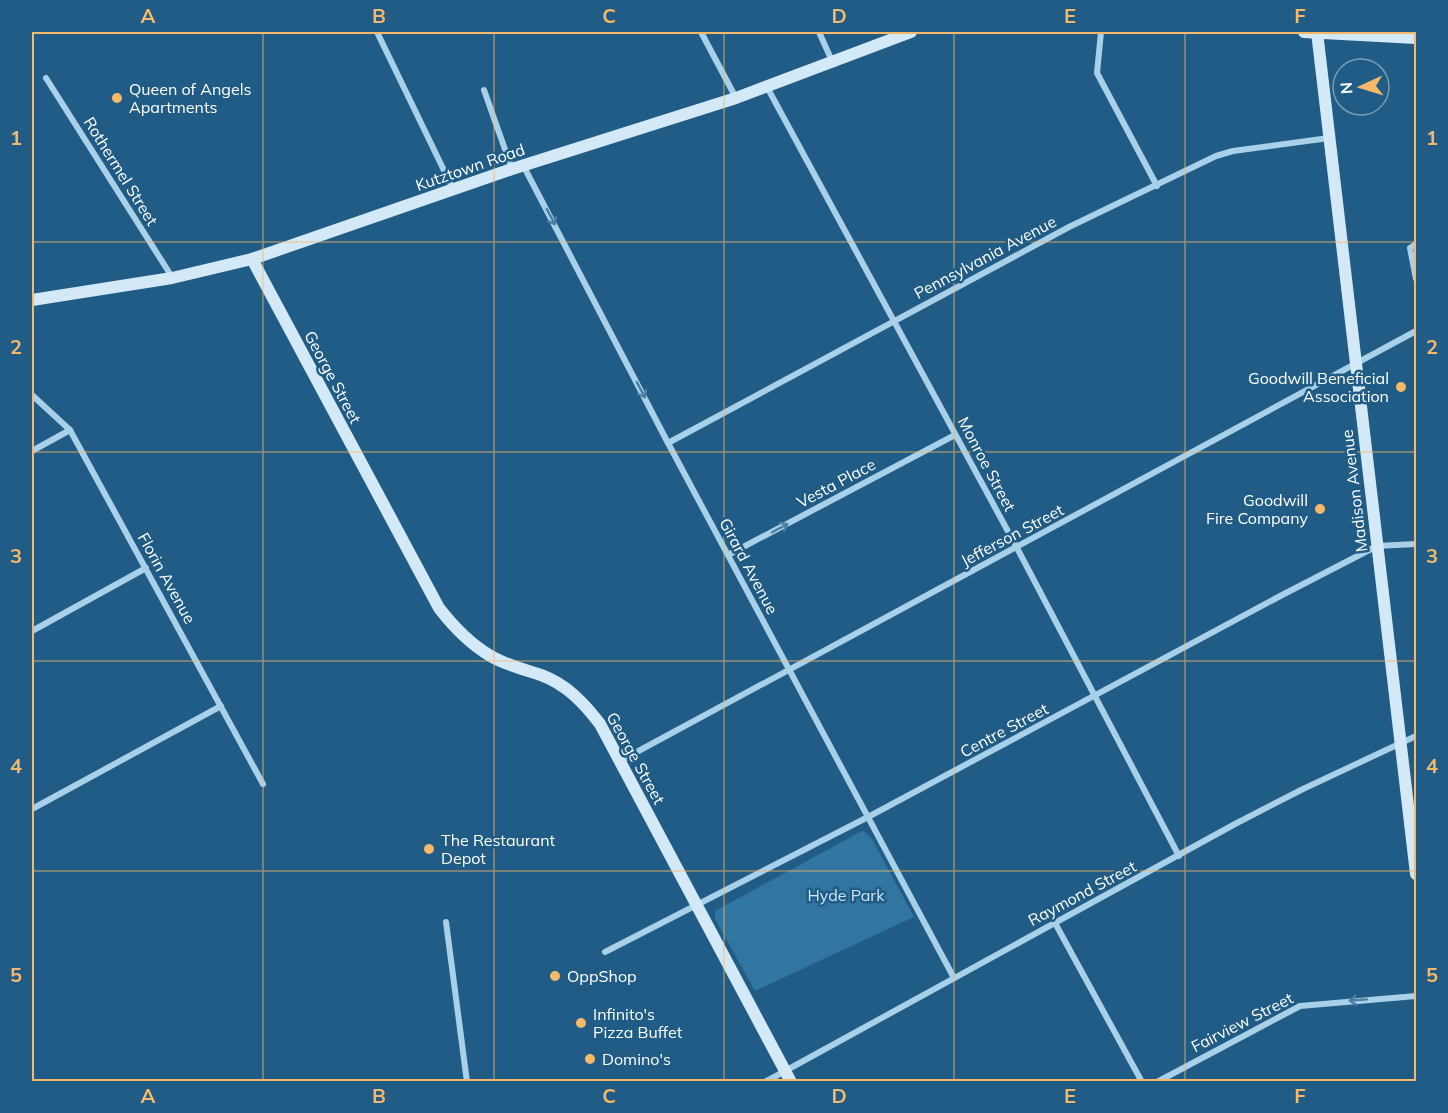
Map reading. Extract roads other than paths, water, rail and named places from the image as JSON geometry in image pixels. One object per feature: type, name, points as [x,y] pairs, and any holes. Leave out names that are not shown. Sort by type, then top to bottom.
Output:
[{"type":"street","points":[[377,32],[453,190]]},
{"type":"street","points":[[701,32],[736,98]]},
{"type":"street","points":[[819,32],[832,63]]},
{"type":"street","name":"Kutztown Road","points":[[32,300],[172,278],[252,259],[517,167],[736,98],[911,32]]},
{"type":"street","points":[[1101,32],[1097,73],[1157,186]]},
{"type":"street","points":[[1304,32],[1416,38]]},
{"type":"street","name":"Madison Avenue","points":[[1318,32],[1416,874]]},
{"type":"street","name":"Rothermel Street","points":[[46,78],[172,278]]},
{"type":"street","name":"Monroe Street","points":[[767,87],[1017,548],[1179,856]]},
{"type":"street","name":"Girard Avenue","points":[[484,90],[517,167],[668,443],[954,978]]},
{"type":"street","name":"Pennsylvania Avenue","points":[[668,443],[1068,227],[1216,156],[1233,151],[1329,138]]},
{"type":"street","points":[[1416,244],[1410,248],[1416,279]]},
{"type":"street","name":"George Street","points":[[252,259],[439,608],[463,635],[490,656],[542,675],[573,693],[600,724],[788,1076]]},
{"type":"street","name":"Jefferson Street","points":[[620,761],[1416,332]]},
{"type":"street","name":"Florin Avenue","points":[[32,395],[70,430],[264,784]]},
{"type":"street","points":[[32,451],[70,430]]},
{"type":"street","name":"Vesta Place","points":[[728,555],[955,435]]},
{"type":"street","name":"Centre Street","points":[[605,952],[867,817],[1377,546],[1416,544]]},
{"type":"street","points":[[32,631],[146,568]]},
{"type":"street","points":[[32,809],[221,706]]},
{"type":"street","name":"Raymond Street","points":[[765,1082],[788,1076],[954,978],[1303,789],[1416,736]]},
{"type":"street","points":[[446,922],[467,1082]]},
{"type":"street","points":[[1055,923],[1142,1082]]},
{"type":"street","name":"Fairview Street","points":[[1157,1082],[1300,1005],[1416,996]]},
{"type":"place","name":"Queen of Angels Apartments","points":[[117,98]]},
{"type":"place","name":"Goodwill Beneficial Association","points":[[1401,387]]},
{"type":"place","name":"Goodwill Fire Company","points":[[1320,509]]},
{"type":"place","name":"The Restaurant Depot","points":[[429,849]]},
{"type":"place","name":"OppShop","points":[[555,976]]},
{"type":"place","name":"Infinito's Pizza Buffet","points":[[581,1023]]},
{"type":"place","name":"Domino's","points":[[590,1059]]},
{"type":"park label","name":"Hyde Park","points":[[846,895]]}]
